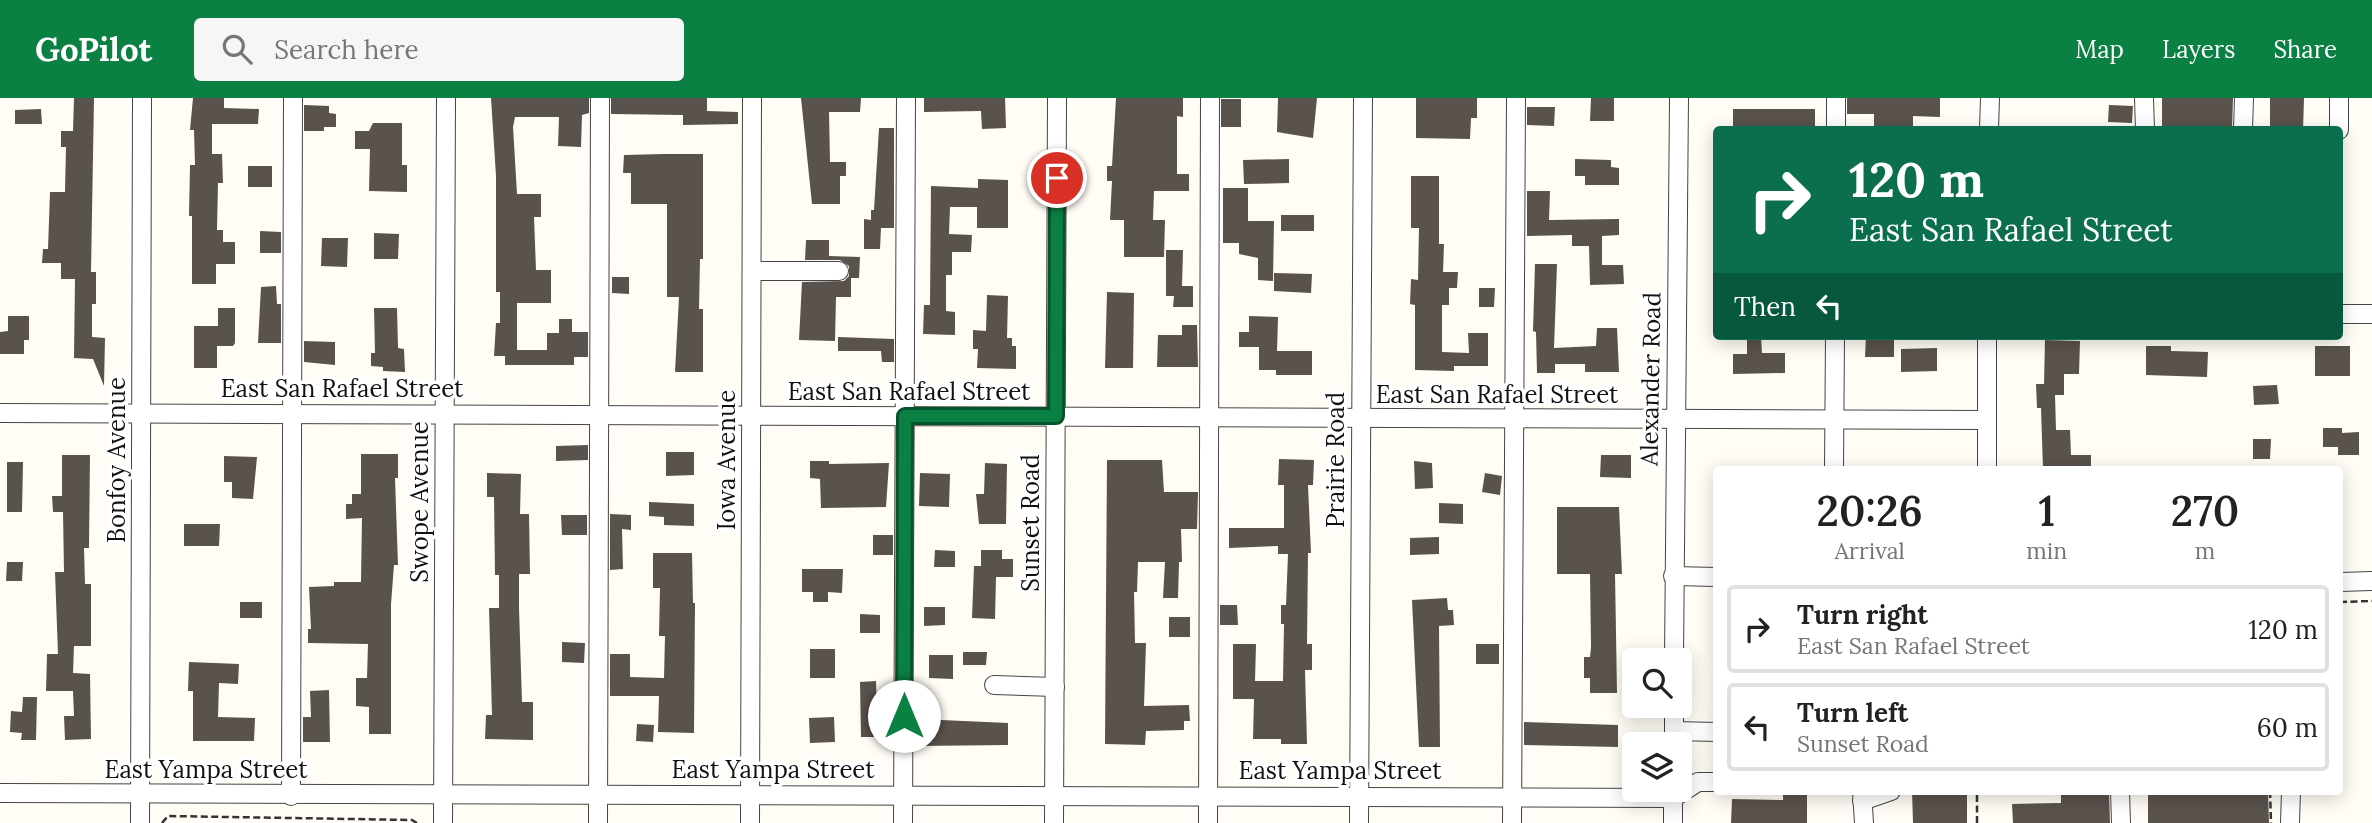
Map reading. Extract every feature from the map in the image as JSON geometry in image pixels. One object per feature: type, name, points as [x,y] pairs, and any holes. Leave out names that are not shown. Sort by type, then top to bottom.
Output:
[{"type":"street","name":"Bonfoy Avenue","points":[[140,823],[142,98]]},
{"type":"street","points":[[291,796],[293,98]]},
{"type":"street","name":"Swope Avenue","points":[[443,823],[446,98]]},
{"type":"street","points":[[598,823],[600,98]]},
{"type":"street","name":"Iowa Avenue","points":[[750,823],[752,98]]},
{"type":"street","points":[[903,823],[906,98]]},
{"type":"street","name":"Sunset Road","points":[[1054,823],[1058,98]]},
{"type":"street","points":[[1208,823],[1210,98]]},
{"type":"street","name":"Prairie Road","points":[[1359,823],[1363,98]]},
{"type":"street","points":[[1512,823],[1517,98]]},
{"type":"street","name":"Alexander Road","points":[[1674,648],[1679,98]]},
{"type":"street","points":[[1836,98],[1836,126]]},
{"type":"street","points":[[1989,126],[1990,98]]},
{"type":"street","points":[[2144,98],[2145,126]]},
{"type":"street","points":[[2244,98],[2244,126]]},
{"type":"street","points":[[2339,98],[2339,126]]},
{"type":"street","points":[[752,271],[839,271]]},
{"type":"street","points":[[2343,314],[2372,314]]},
{"type":"street","points":[[1834,466],[1835,340]]},
{"type":"street","points":[[1987,340],[1987,466]]},
{"type":"street","name":"East San Rafael Street","points":[[0,413],[1986,420]]},
{"type":"street","points":[[1674,576],[1713,577]]},
{"type":"street","points":[[2343,582],[2372,581]]},
{"type":"street","points":[[994,685],[1055,687]]},
{"type":"street","points":[[1692,735],[1713,732]]},
{"type":"street","points":[[1692,785],[1713,782]]},
{"type":"street","name":"East Yampa Street","points":[[0,793],[291,796],[1622,795]]},
{"type":"street","points":[[2120,795],[2121,823]]},
{"type":"street","points":[[2290,823],[2291,795]]},
{"type":"street","points":[[1862,796],[1864,823]]},
{"type":"street","points":[[1673,802],[1673,823]]},
{"type":"path","points":[[2343,602],[2372,601]]},
{"type":"path","points":[[1977,795],[1977,823]]},
{"type":"path","points":[[2270,795],[2271,823]]},
{"type":"path","points":[[162,823],[168,816],[412,820],[417,823]]},
{"type":"path","points":[[244,818],[244,823]]},
{"type":"path","points":[[297,818],[297,823]]},
{"type":"building","points":[[74,98],[94,98],[91,272],[96,272],[96,304],[92,304],[92,337],[105,338],[104,386],[93,359],[74,358],[75,279],[61,279],[61,263],[42,263],[43,249],[48,249],[50,192],[65,192],[66,147],[61,147],[61,131],[73,131]]},
{"type":"building","points":[[193,98],[224,98],[224,108],[259,109],[258,124],[212,124],[212,154],[222,154],[223,183],[218,183],[217,230],[223,230],[223,242],[235,242],[235,264],[216,264],[216,284],[192,284],[192,216],[189,216],[190,165],[195,165],[194,130],[190,130]]},
{"type":"building","points":[[491,98],[589,98],[589,113],[582,115],[581,147],[558,146],[559,117],[515,117],[513,127],[517,194],[541,194],[541,217],[534,217],[536,270],[551,270],[551,303],[517,303],[517,350],[547,350],[547,333],[559,333],[559,319],[572,319],[572,332],[588,332],[588,357],[574,357],[574,365],[505,365],[505,356],[494,356],[496,323],[500,323],[500,292],[496,292],[496,176]]},
{"type":"building","points":[[611,98],[707,98],[707,111],[738,112],[738,124],[683,125],[683,115],[611,114]]},
{"type":"building","points":[[801,98],[861,98],[860,112],[829,112],[830,162],[846,162],[846,176],[840,176],[840,204],[812,204]]},
{"type":"building","points":[[924,98],[1005,98],[1006,128],[982,129],[981,111],[924,112]]},
{"type":"building","points":[[1116,98],[1183,98],[1183,117],[1177,116],[1177,174],[1189,174],[1189,191],[1154,191],[1153,220],[1165,220],[1164,257],[1124,257],[1124,220],[1110,220],[1112,181],[1107,181],[1107,166],[1112,166]]},
{"type":"building","points":[[1278,98],[1317,98],[1313,138],[1277,132]]},
{"type":"building","points":[[1416,98],[1477,98],[1477,118],[1471,118],[1470,139],[1416,138]]},
{"type":"building","points":[[1591,98],[1614,98],[1614,121],[1590,121]]},
{"type":"building","points":[[1847,98],[1940,98],[1940,117],[1913,116],[1913,126],[1874,126],[1874,114],[1847,114]]},
{"type":"building","points":[[2162,98],[2233,98],[2232,126],[2162,126]]},
{"type":"building","points":[[2270,98],[2304,98],[2303,126],[2270,126]]},
{"type":"building","points":[[1221,99],[1241,99],[1241,127],[1221,127]]},
{"type":"building","points":[[304,105],[329,106],[329,113],[336,114],[336,127],[324,127],[324,131],[304,131]]},
{"type":"building","points":[[2109,105],[2133,106],[2132,123],[2108,122]]},
{"type":"building","points":[[1527,107],[1555,107],[1554,126],[1527,125]]},
{"type":"building","points":[[41,109],[42,124],[15,124],[15,110]]},
{"type":"building","points":[[1733,109],[1815,109],[1815,126],[1733,126]]},
{"type":"building","points":[[373,123],[402,123],[402,165],[407,165],[407,192],[369,191],[370,149],[355,149],[355,131],[369,131]]},
{"type":"building","points":[[879,128],[894,128],[894,228],[881,228],[880,249],[864,249],[864,219],[871,220],[871,210],[874,210]]},
{"type":"building","points":[[703,154],[703,259],[700,259],[699,309],[703,309],[703,372],[675,372],[679,297],[667,297],[667,204],[631,204],[631,173],[623,173],[624,155]]},
{"type":"building","points":[[1289,159],[1289,183],[1244,184],[1243,160]]},
{"type":"building","points":[[1575,159],[1611,160],[1611,167],[1619,168],[1619,185],[1585,185],[1585,176],[1575,176]]},
{"type":"building","points":[[248,166],[272,166],[272,187],[248,187]]},
{"type":"building","points":[[1411,176],[1439,176],[1439,244],[1444,244],[1443,272],[1458,272],[1457,288],[1449,288],[1449,305],[1442,305],[1442,352],[1469,353],[1468,333],[1488,333],[1488,366],[1454,366],[1454,371],[1415,370],[1415,305],[1410,304],[1411,279],[1418,280],[1419,228],[1411,228]]},
{"type":"building","points":[[978,179],[1008,180],[1008,228],[977,228],[977,207],[950,207],[949,234],[972,235],[971,252],[952,252],[952,275],[946,275],[946,311],[955,312],[955,335],[923,334],[924,305],[930,305],[931,186],[978,188]]},
{"type":"building","points":[[1223,188],[1248,188],[1248,221],[1274,221],[1273,281],[1258,280],[1258,258],[1239,254],[1239,243],[1223,243]]},
{"type":"building","points":[[1527,191],[1550,191],[1549,220],[1619,219],[1619,235],[1602,236],[1602,265],[1623,265],[1624,284],[1590,285],[1589,246],[1572,246],[1572,235],[1527,236]]},
{"type":"building","points":[[1281,215],[1314,215],[1314,231],[1281,231]]},
{"type":"building","points":[[260,231],[281,232],[281,253],[260,253]]},
{"type":"building","points":[[374,233],[399,234],[398,259],[374,259]]},
{"type":"building","points":[[322,238],[348,238],[347,267],[321,266]]},
{"type":"building","points":[[806,240],[829,240],[829,256],[860,257],[859,278],[851,278],[851,297],[836,297],[835,341],[799,340],[802,282],[844,281],[849,276],[849,266],[840,260],[805,260]]},
{"type":"building","points":[[1166,250],[1183,250],[1182,286],[1193,286],[1193,307],[1173,307],[1174,296],[1166,296]]},
{"type":"building","points":[[1535,264],[1557,264],[1554,348],[1596,346],[1597,328],[1617,328],[1619,372],[1585,372],[1585,364],[1555,364],[1555,373],[1537,373],[1536,332],[1533,331]]},
{"type":"building","points":[[1274,273],[1312,274],[1311,293],[1274,291]]},
{"type":"building","points":[[612,277],[629,277],[629,294],[612,293]]},
{"type":"building","points":[[276,286],[277,304],[281,304],[281,343],[258,343],[261,287]]},
{"type":"building","points":[[1479,288],[1495,288],[1494,307],[1479,307]]},
{"type":"building","points":[[1107,292],[1134,293],[1133,368],[1105,368]]},
{"type":"building","points":[[987,295],[1008,296],[1007,338],[1012,338],[1012,346],[1016,346],[1016,369],[977,368],[978,349],[973,349],[973,330],[986,331]]},
{"type":"building","points":[[218,308],[235,308],[235,343],[233,346],[217,346],[217,368],[194,368],[194,326],[218,326]]},
{"type":"building","points":[[374,308],[397,308],[398,348],[404,349],[405,372],[383,371],[383,367],[371,366],[371,353],[375,353]]},
{"type":"building","points":[[8,316],[29,316],[29,340],[24,340],[24,354],[0,354],[0,332],[8,331]]},
{"type":"building","points":[[1249,316],[1278,317],[1277,351],[1312,351],[1312,375],[1276,375],[1276,370],[1259,370],[1259,347],[1239,347],[1239,332],[1249,332]]},
{"type":"building","points":[[1182,325],[1197,325],[1198,367],[1157,367],[1158,335],[1182,335]]},
{"type":"building","points":[[838,337],[894,339],[894,362],[882,362],[881,351],[838,351]]},
{"type":"building","points":[[1747,340],[1761,340],[1762,353],[1785,353],[1785,373],[1733,374],[1733,354],[1747,354]]},
{"type":"building","points":[[1866,340],[1894,340],[1894,357],[1865,357]]},
{"type":"building","points":[[2045,340],[2080,341],[2079,374],[2064,374],[2064,395],[2055,395],[2056,430],[2070,430],[2071,455],[2091,455],[2091,466],[2043,466],[2041,408],[2037,408],[2036,384],[2044,384]]},
{"type":"building","points":[[304,341],[335,342],[335,365],[304,362]]},
{"type":"building","points":[[2146,346],[2171,346],[2171,351],[2208,352],[2207,377],[2146,375]]},
{"type":"building","points":[[2315,346],[2350,346],[2350,376],[2315,376]]},
{"type":"building","points":[[1937,348],[1937,371],[1901,372],[1901,349]]},
{"type":"building","points":[[2277,385],[2279,404],[2254,405],[2253,386]]},
{"type":"building","points":[[2323,428],[2342,428],[2342,433],[2359,432],[2359,455],[2338,455],[2338,447],[2323,447]]},
{"type":"building","points":[[2253,439],[2271,439],[2270,459],[2253,459]]},
{"type":"building","points":[[588,445],[588,460],[556,461],[556,446]]},
{"type":"building","points":[[666,452],[694,452],[694,475],[666,476]]},
{"type":"building","points":[[361,454],[398,454],[398,478],[395,478],[398,565],[394,565],[391,604],[391,734],[369,734],[369,707],[356,706],[356,678],[367,678],[368,644],[308,643],[308,629],[311,629],[309,587],[334,586],[334,582],[361,582],[362,518],[346,519],[346,504],[352,504],[352,494],[361,494]]},
{"type":"building","points":[[62,455],[90,455],[89,548],[84,548],[85,584],[91,584],[91,646],[74,646],[73,673],[90,674],[91,739],[65,740],[64,716],[74,716],[73,691],[46,691],[47,654],[58,654],[55,572],[64,572],[63,512],[53,512],[52,496],[62,496]]},
{"type":"building","points":[[1601,455],[1631,455],[1631,478],[1600,477]]},
{"type":"building","points":[[224,456],[257,457],[253,499],[232,498],[232,482],[224,482]]},
{"type":"building","points":[[1279,459],[1314,460],[1313,485],[1308,485],[1311,553],[1308,553],[1307,644],[1312,644],[1312,670],[1305,670],[1307,744],[1281,744],[1281,739],[1253,739],[1254,699],[1233,699],[1233,644],[1256,644],[1255,681],[1283,681],[1284,624],[1281,624],[1281,605],[1286,605],[1288,554],[1278,554],[1278,546],[1229,548],[1229,528],[1284,528],[1284,485],[1278,485]]},
{"type":"building","points":[[1107,460],[1162,460],[1164,492],[1198,492],[1197,529],[1181,529],[1182,562],[1179,562],[1178,598],[1163,598],[1165,562],[1138,562],[1137,592],[1134,592],[1135,643],[1146,643],[1144,706],[1189,705],[1190,721],[1184,721],[1184,730],[1146,731],[1145,745],[1105,744]]},
{"type":"building","points":[[810,461],[829,461],[829,464],[889,463],[886,507],[821,508],[820,479],[810,478]]},
{"type":"building","points":[[1414,461],[1432,463],[1433,488],[1415,489]]},
{"type":"building","points":[[7,462],[23,462],[22,512],[7,512]]},
{"type":"building","points":[[985,463],[1007,464],[1006,524],[979,524],[976,494],[984,494]]},
{"type":"building","points":[[487,473],[521,474],[520,514],[529,514],[530,574],[519,574],[519,608],[522,702],[533,702],[533,740],[485,739],[486,715],[492,715],[489,608],[499,608],[499,575],[495,575],[494,497],[487,497]]},
{"type":"building","points":[[920,473],[950,474],[949,507],[919,506]]},
{"type":"building","points":[[1485,473],[1502,476],[1500,495],[1482,492]]},
{"type":"building","points":[[649,502],[694,504],[694,526],[664,525],[664,517],[649,516]]},
{"type":"building","points":[[1439,503],[1463,504],[1463,524],[1439,523]]},
{"type":"building","points":[[1557,507],[1619,507],[1622,574],[1615,574],[1617,693],[1590,693],[1590,678],[1584,678],[1584,657],[1590,657],[1591,647],[1590,574],[1557,574]]},
{"type":"building","points":[[610,514],[631,515],[631,530],[622,529],[623,569],[610,570]]},
{"type":"building","points":[[561,515],[587,515],[587,535],[562,535]]},
{"type":"building","points":[[184,524],[220,524],[219,546],[184,546]]},
{"type":"building","points":[[873,535],[893,535],[893,555],[873,555]]},
{"type":"building","points":[[1439,537],[1439,554],[1410,555],[1410,538]]},
{"type":"building","points":[[935,550],[955,551],[955,567],[934,567]]},
{"type":"building","points":[[981,550],[1002,550],[1002,559],[1013,559],[1013,577],[996,577],[995,619],[972,618],[974,566],[981,566]]},
{"type":"building","points":[[653,553],[692,553],[695,603],[694,733],[658,732],[659,696],[610,696],[610,654],[630,654],[630,677],[664,678],[665,636],[659,636],[660,588],[653,588]]},
{"type":"building","points":[[7,562],[23,562],[22,581],[6,581]]},
{"type":"building","points":[[802,569],[843,569],[842,593],[828,592],[828,602],[813,602],[813,592],[802,592]]},
{"type":"building","points":[[1447,598],[1448,610],[1453,610],[1454,625],[1439,626],[1440,747],[1419,747],[1412,600]]},
{"type":"building","points":[[240,602],[262,602],[262,618],[240,618]]},
{"type":"building","points":[[1220,605],[1237,605],[1238,625],[1220,625]]},
{"type":"building","points":[[924,607],[945,607],[945,625],[924,626]]},
{"type":"building","points":[[860,614],[880,615],[880,633],[860,633]]},
{"type":"building","points":[[1169,617],[1190,617],[1190,637],[1169,637]]},
{"type":"building","points":[[562,642],[585,643],[584,663],[562,662]]},
{"type":"building","points":[[1476,644],[1499,644],[1499,664],[1476,664]]},
{"type":"building","points":[[810,649],[835,649],[835,678],[810,678]]},
{"type":"building","points":[[963,652],[987,652],[986,665],[963,665]]},
{"type":"building","points":[[929,655],[953,655],[953,679],[929,678]]},
{"type":"building","points":[[189,662],[239,664],[238,684],[219,683],[218,717],[255,718],[254,741],[193,741],[193,691],[188,691]]},
{"type":"building","points":[[876,681],[877,717],[885,717],[885,737],[861,737],[860,682]]},
{"type":"building","points":[[329,690],[330,742],[303,742],[303,717],[311,717],[310,691]]},
{"type":"building","points":[[23,697],[37,697],[36,740],[21,740],[22,733],[10,732],[11,711],[22,712]]},
{"type":"building","points":[[834,717],[835,742],[810,743],[809,718]]},
{"type":"building","points":[[919,719],[1008,723],[1008,745],[919,746]]},
{"type":"building","points":[[1524,722],[1618,725],[1618,747],[1524,745]]},
{"type":"building","points":[[637,724],[654,725],[653,742],[636,741]]},
{"type":"building","points":[[1783,795],[1807,795],[1807,823],[1731,823],[1732,799],[1783,800]]},
{"type":"building","points":[[1912,795],[1967,795],[1967,823],[1913,823]]},
{"type":"building","points":[[2061,795],[2109,795],[2110,823],[2013,823],[2012,804],[2061,803]]},
{"type":"building","points":[[2148,795],[2268,795],[2269,823],[2148,823]]},
{"type":"route","points":[[904,716],[905,416],[1056,416],[1057,178]]}]
